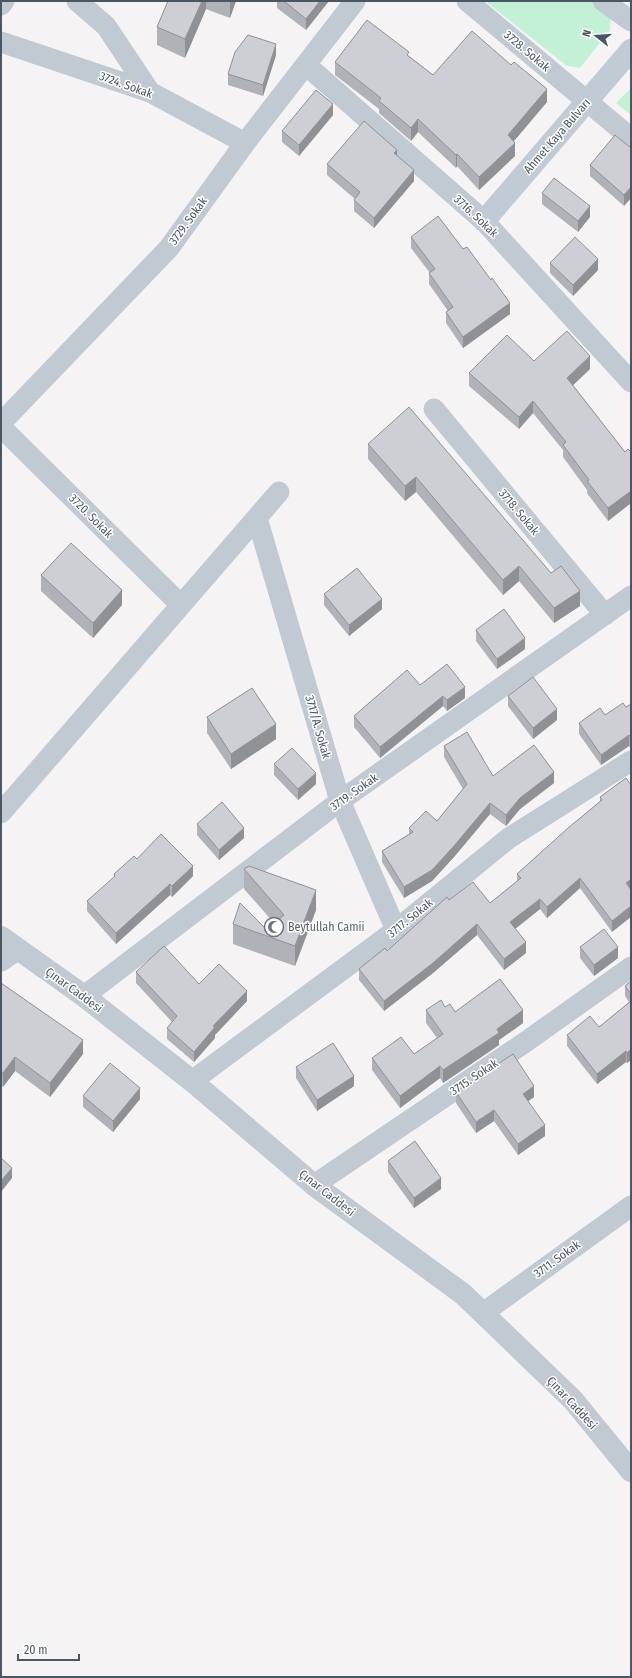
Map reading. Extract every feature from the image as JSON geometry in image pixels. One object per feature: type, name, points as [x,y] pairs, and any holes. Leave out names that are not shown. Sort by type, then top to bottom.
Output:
[{"type":"main road","name":"Ahmet Kaya Bulvarı","points":[[484,221],[631,50]]},
{"type":"street","points":[[1,5],[4,1]]},
{"type":"street","points":[[77,1],[106,26],[150,92]]},
{"type":"street","name":"3729. Sokak","points":[[1,423],[169,248],[245,143],[355,1]]},
{"type":"street","name":"3728. Sokak","points":[[467,1],[631,138]]},
{"type":"street","points":[[603,1],[631,21]]},
{"type":"street","name":"3724. Sokak","points":[[1,42],[150,92],[245,143]]},
{"type":"street","name":"3716. Sokak","points":[[306,65],[484,221],[628,373]]},
{"type":"street","name":"3718. Sokak","points":[[434,409],[605,615]]},
{"type":"street","name":"3720. Sokak","points":[[1,427],[181,605]]},
{"type":"street","points":[[1,813],[279,492]]},
{"type":"street","name":"3717/A. Sokak","points":[[257,518],[340,801],[396,930]]},
{"type":"street","name":"3719. Sokak","points":[[84,996],[340,801],[631,596]]},
{"type":"street","name":"3717. Sokak","points":[[192,1081],[396,930],[509,838],[631,761]]},
{"type":"street","name":"Çınar Caddesi","points":[[6,949],[84,996],[192,1081],[314,1185],[463,1294],[573,1400],[631,1471]]},
{"type":"street","name":"3715. Sokak","points":[[314,1185],[527,1041],[631,967]]},
{"type":"street","name":"3711. Sokak","points":[[483,1313],[631,1206]]},
{"type":"green space","points":[[485,1],[591,1],[611,16],[610,30],[580,68],[567,66]]},
{"type":"green space","points":[[631,88],[631,115],[616,103]]},
{"type":"building","points":[[168,1],[202,1],[185,39],[157,27]]},
{"type":"building","points":[[284,1],[320,1],[306,19]]},
{"type":"building","points":[[367,20],[409,52],[407,55],[433,75],[472,31],[511,65],[514,62],[547,89],[508,135],[515,143],[479,177],[457,154],[456,155],[418,119],[411,128],[379,101],[381,98],[335,62]]},
{"type":"building","points":[[248,35],[276,44],[263,85],[228,74],[235,52]]},
{"type":"building","points":[[316,90],[333,104],[299,145],[282,131]]},
{"type":"building","points":[[364,121],[397,150],[394,153],[414,170],[374,218],[354,200],[360,192],[327,164]]},
{"type":"building","points":[[615,135],[631,148],[631,187],[624,195],[590,165]]},
{"type":"building","points":[[554,178],[590,206],[578,221],[542,193]]},
{"type":"building","points":[[438,216],[463,249],[467,247],[510,303],[463,337],[446,312],[453,307],[429,273],[435,269],[411,237]]},
{"type":"building","points":[[575,237],[598,259],[573,285],[550,263]]},
{"type":"building","points":[[567,331],[590,356],[567,378],[625,452],[628,449],[631,452],[631,491],[608,508],[587,481],[589,480],[563,445],[566,442],[533,401],[519,417],[469,373],[507,335],[534,361]]},
{"type":"building","points":[[409,407],[551,573],[561,566],[580,591],[554,608],[519,566],[503,580],[416,477],[405,486],[368,444]]},
{"type":"building","points":[[71,543],[122,590],[93,623],[41,575]]},
{"type":"building","points":[[357,568],[382,599],[349,625],[324,594]]},
{"type":"building","points":[[504,609],[525,638],[497,659],[476,630]]},
{"type":"building","points":[[447,664],[465,687],[447,700],[443,696],[380,747],[354,716],[407,670],[420,685]]},
{"type":"building","points":[[533,677],[557,709],[533,728],[508,696]]},
{"type":"building","points":[[252,688],[276,724],[231,754],[207,717]]},
{"type":"building","points":[[623,703],[626,707],[631,704],[631,738],[629,735],[601,755],[579,723],[600,708],[605,715]]},
{"type":"building","points":[[467,732],[493,776],[534,745],[554,772],[520,798],[506,815],[490,803],[432,870],[404,887],[382,851],[413,832],[409,828],[426,811],[437,821],[467,784],[444,746]]},
{"type":"building","points":[[292,748],[316,773],[298,789],[274,764]]},
{"type":"building","points":[[626,778],[631,785],[631,879],[626,883],[631,890],[631,906],[612,921],[580,878],[547,907],[540,899],[510,922],[526,942],[504,959],[477,924],[433,963],[384,1001],[359,969],[385,948],[387,951],[447,897],[449,900],[473,882],[490,903],[521,878],[517,874],[568,828],[602,800],[600,797]]},
{"type":"building","points":[[222,802],[244,828],[219,850],[197,824]]},
{"type":"building","points":[[161,834],[193,866],[172,886],[170,884],[116,933],[87,901],[115,876],[114,874],[134,856],[137,859]]},
{"type":"building","points":[[249,866],[316,890],[295,946],[233,924],[240,903],[267,930],[284,915],[244,869]]},
{"type":"building","points":[[604,929],[618,947],[594,965],[580,947]]},
{"type":"building","points":[[164,946],[199,984],[219,964],[247,991],[213,1026],[215,1027],[194,1052],[167,1028],[177,1016],[136,972]]},
{"type":"building","points":[[500,979],[523,1010],[497,1029],[499,1033],[443,1070],[440,1066],[400,1096],[372,1058],[401,1037],[414,1054],[443,1034],[426,1010],[441,1000],[445,1007],[450,1004],[455,1012]]},
{"type":"building","points":[[631,981],[631,994],[625,986]]},
{"type":"building","points":[[1,983],[83,1040],[50,1083],[15,1057],[3,1073],[1,1072]]},
{"type":"building","points":[[631,1001],[631,1049],[627,1053],[626,1051],[597,1074],[567,1035],[590,1016],[599,1027]]},
{"type":"building","points":[[333,1043],[354,1076],[317,1100],[296,1067]]},
{"type":"building","points":[[513,1054],[534,1086],[523,1094],[545,1125],[518,1144],[494,1110],[476,1122],[456,1092]]},
{"type":"building","points":[[110,1063],[140,1088],[113,1121],[83,1096]]},
{"type":"building","points":[[415,1141],[441,1178],[414,1198],[388,1161]]},
{"type":"building","points":[[1,1158],[12,1168],[1,1181]]},
{"type":"place","name":"Beytullah Camii","points":[[274,927]]}]
